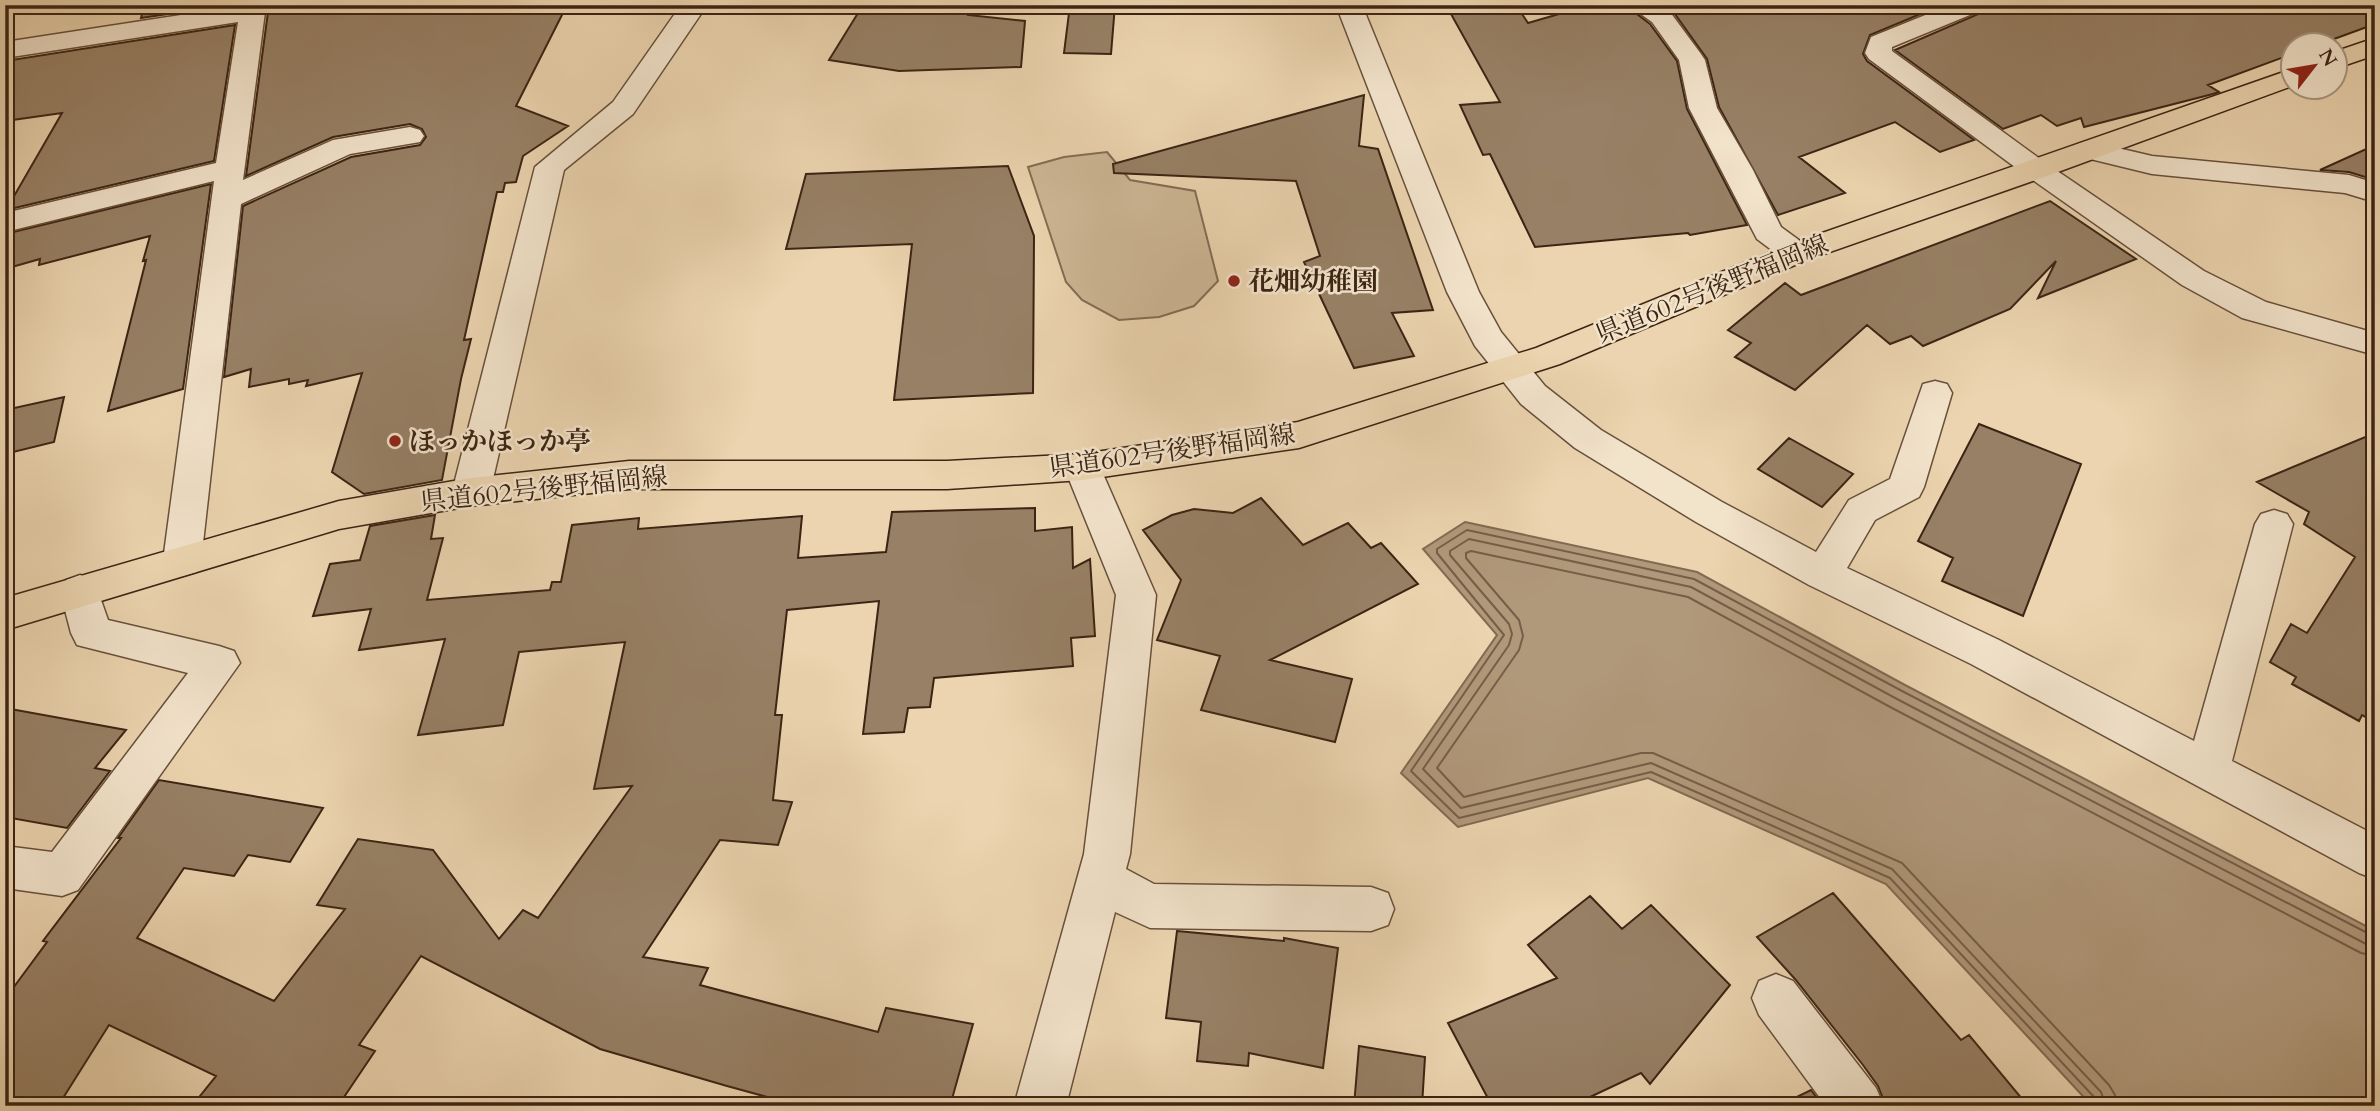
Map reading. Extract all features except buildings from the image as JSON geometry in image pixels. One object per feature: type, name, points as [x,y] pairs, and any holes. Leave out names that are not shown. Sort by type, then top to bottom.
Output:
[{"type":"main road","points":[[2348,56],[2375,46]]},
{"type":"main road","name":"県道602号後野福岡線","points":[[5,614],[339,515],[471,492],[629,475],[947,475],[1082,467],[1299,435],[1510,369],[1796,253],[2037,170],[2278,82]]},
{"type":"street","points":[[471,492],[550,167],[623,108],[694,5]]},
{"type":"street","points":[[1349,5],[1463,292],[1487,338],[1532,395],[1588,439],[1709,512],[1823,574],[1985,652],[2375,858]]},
{"type":"street","points":[[1641,5],[1661,17],[1692,60],[1703,108],[1738,170],[1768,232],[1796,253]]},
{"type":"street","points":[[1973,5],[1895,35],[1880,43],[1878,53],[2037,170],[2193,278],[2254,310],[2375,344]]},
{"type":"street","points":[[5,50],[255,9],[228,184],[182,561]]},
{"type":"street","points":[[5,223],[228,184],[344,146],[410,136]]},
{"type":"street","points":[[2088,150],[2152,165],[2366,188]]},
{"type":"street","points":[[1823,574],[1862,510],[1906,487],[1935,393]]},
{"type":"street","points":[[1040,1106],[1107,854],[1136,595],[1082,467]]},
{"type":"street","points":[[2208,769],[2274,524]]},
{"type":"street","points":[[5,867],[62,876],[219,663],[91,633],[80,591]]},
{"type":"street","points":[[1100,880],[1150,906],[1371,909]]},
{"type":"street","points":[[1776,998],[1858,1106]]},
{"type":"shaded area","points":[[1107,152],[1130,180],[1195,191],[1218,281],[1194,306],[1159,317],[1119,320],[1082,300],[1066,282],[1028,167],[1064,157]]},
{"type":"water","points":[[1465,522],[1697,572],[1905,685],[2368,927],[2375,932],[2375,1106],[2092,1106],[1886,884],[1648,778],[1458,827],[1401,773],[1497,635],[1423,549]]},
{"type":"place","name":"花畑幼稚園","points":[[1234,281]]},
{"type":"place","name":"ほっかほっか亭","points":[[395,441]]}]
